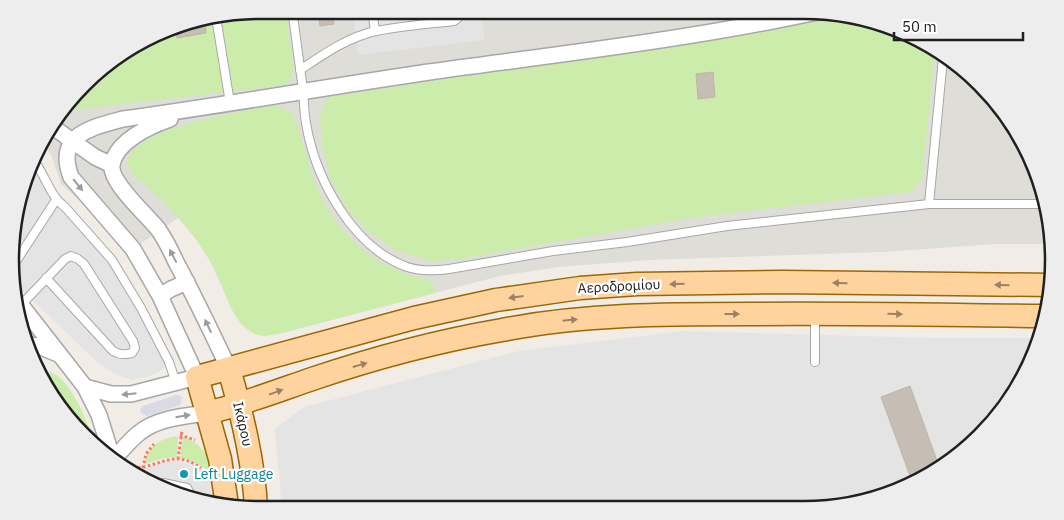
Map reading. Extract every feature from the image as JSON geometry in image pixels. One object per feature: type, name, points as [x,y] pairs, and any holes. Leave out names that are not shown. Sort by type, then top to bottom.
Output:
[{"type":"main road","name":"Αεροδρομίου","points":[[186,380],[414,318],[496,300],[580,288],[637,284],[782,282],[1044,285]]},
{"type":"main road","points":[[207,413],[239,405],[313,379],[430,345],[503,329],[567,320],[643,314],[815,313],[1039,316]]},
{"type":"main road","name":"Ικάρου","points":[[228,369],[239,405],[249,452],[255,501]]},
{"type":"main road","points":[[186,380],[207,413],[220,458],[226,499]]},
{"type":"street","points":[[85,388],[111,394],[131,394],[186,380],[160,296],[133,249],[71,177],[67,165],[67,153],[72,141],[86,130],[113,122],[230,103],[612,47],[781,19]]},
{"type":"street","points":[[197,109],[158,123],[129,139],[116,155],[112,165],[114,177],[118,184],[159,230],[187,282],[228,369]]},
{"type":"street","points":[[56,130],[95,157],[112,165]]},
{"type":"street","points":[[160,296],[187,282]]},
{"type":"street","points":[[24,309],[85,388],[99,415],[110,448]]},
{"type":"street","points":[[35,346],[59,355]]},
{"type":"street","points":[[117,454],[139,432],[150,426],[178,417],[207,413]]},
{"type":"lane","points":[[293,19],[306,124],[327,188],[345,217],[364,238],[381,253],[407,267],[434,271],[449,270],[553,251],[627,242],[727,226],[929,204],[1039,204]]},
{"type":"lane","points":[[373,19],[375,31]]},
{"type":"lane","points":[[300,70],[349,40],[375,31],[454,21],[457,19]]},
{"type":"lane","points":[[217,23],[230,103]]},
{"type":"lane","points":[[929,204],[943,63]]},
{"type":"lane","points":[[38,166],[56,200],[65,207],[112,260],[141,308],[169,362],[186,380]]},
{"type":"lane","points":[[19,257],[56,200]]},
{"type":"lane","points":[[22,299],[65,259],[71,256],[78,259],[84,264],[133,341],[135,348],[132,353],[126,355],[113,351],[46,278]]},
{"type":"lane","points":[[815,313],[815,362]]},
{"type":"lane","points":[[175,486],[188,490]]},
{"type":"path","points":[[174,435],[190,437],[200,443]]},
{"type":"path","points":[[178,459],[181,435]]},
{"type":"path","points":[[143,468],[148,450],[159,439]]},
{"type":"path","points":[[137,468],[143,468],[164,460],[178,459],[196,465],[205,472]]},
{"type":"shaded area","points":[[244,19],[820,19],[851,23],[896,37],[925,51],[975,89],[1005,126],[1027,168],[1041,213],[1045,244],[995,244],[882,252],[649,260],[559,267],[500,276],[282,333],[265,336],[258,335],[251,332],[234,313],[200,244],[178,218],[127,253],[83,204],[61,184],[51,154],[46,149],[59,126],[89,89],[138,52],[227,21]]},
{"type":"shaded area","points":[[354,19],[482,19],[484,40],[358,55]]},
{"type":"shaded area","points":[[36,172],[49,197],[108,257],[169,360],[166,366],[156,374],[132,380],[115,374],[97,362],[21,289],[19,244],[23,213]]},
{"type":"shaded area","points":[[683,331],[930,338],[1032,338],[1013,381],[975,431],[925,469],[896,483],[851,497],[820,501],[281,501],[275,429],[304,407],[519,351]]},
{"type":"shaded area","points":[[176,395],[182,398],[180,405],[147,416],[140,412],[143,406]]},
{"type":"shaded area","points":[[164,461],[182,462],[198,468],[213,481],[215,497],[168,483],[143,471]]},
{"type":"green space","points":[[244,19],[286,19],[294,72],[286,85],[72,110],[89,89],[126,59],[168,37],[213,23]]},
{"type":"green space","points":[[821,19],[866,27],[896,37],[925,51],[935,57],[922,179],[911,192],[690,218],[460,259],[430,261],[395,250],[368,231],[345,206],[330,176],[322,146],[320,116],[327,97],[670,45]]},
{"type":"green space","points":[[275,106],[290,111],[294,117],[320,194],[339,226],[351,239],[379,261],[412,276],[431,280],[435,293],[282,333],[270,335],[255,334],[244,327],[231,307],[213,266],[189,230],[154,192],[134,175],[129,169],[128,163],[133,151],[145,141],[164,132],[208,118]]},
{"type":"green space","points":[[50,372],[57,376],[72,392],[91,433],[59,394],[47,373]]},
{"type":"green space","points":[[178,436],[177,457],[164,458],[145,464],[149,452],[156,444]]},
{"type":"green space","points":[[185,436],[204,451],[210,461],[212,473],[196,463],[180,458],[183,437]]},
{"type":"building","points":[[319,19],[333,19],[334,24],[320,26]]},
{"type":"building","points":[[205,25],[206,33],[177,38],[176,34]]},
{"type":"building","points":[[713,72],[715,97],[698,99],[696,74]]},
{"type":"building","points":[[910,386],[937,461],[910,476],[881,397]]},
{"type":"place","name":"Left Luggage","points":[[184,474]]}]
